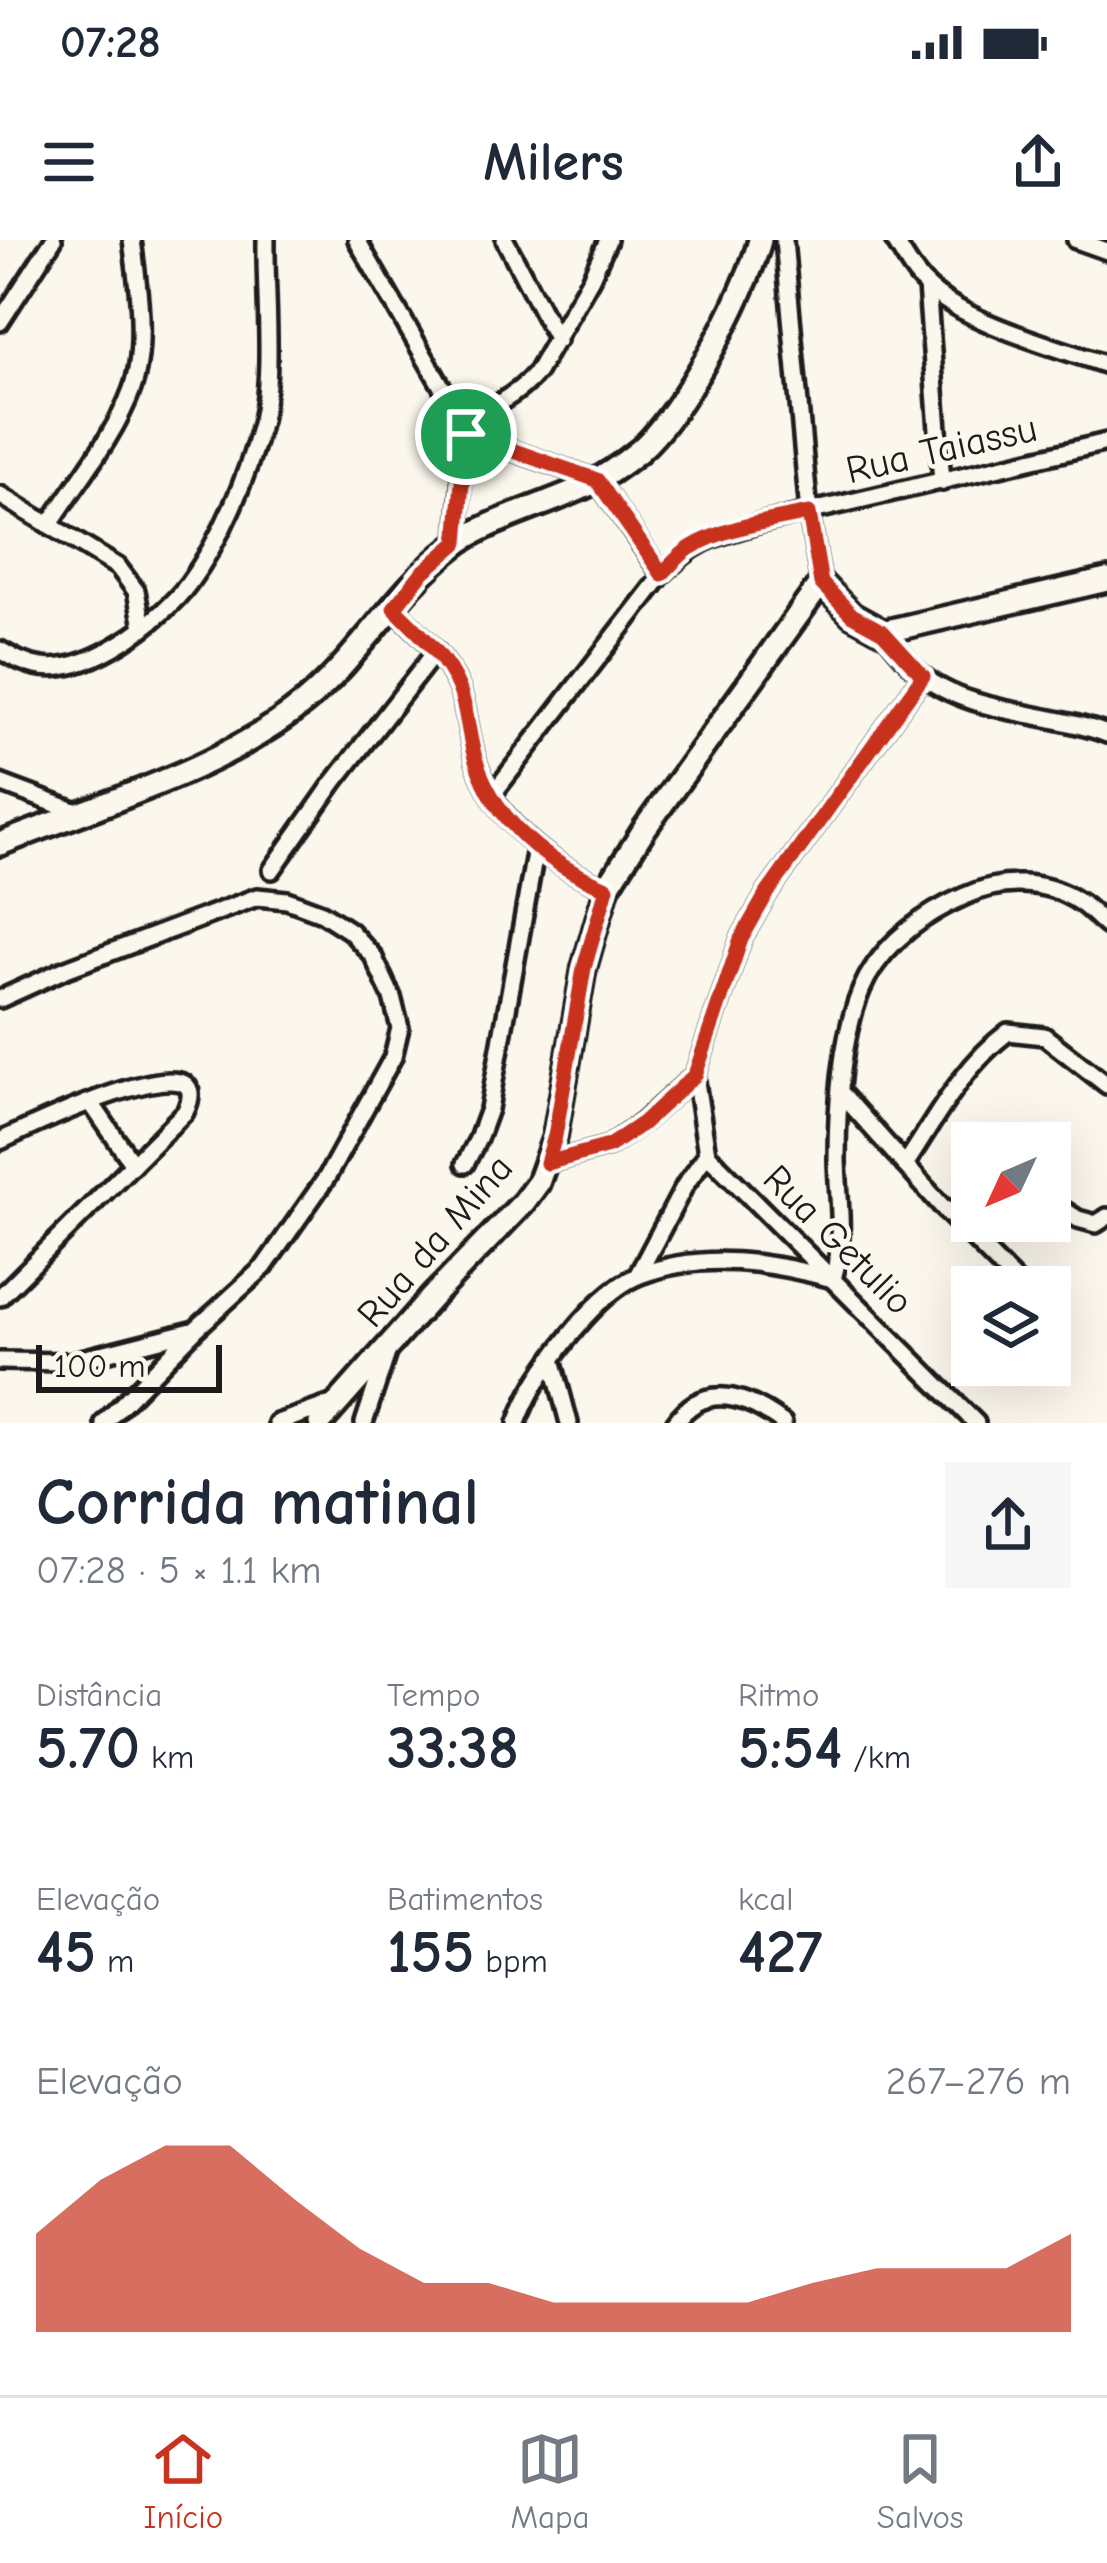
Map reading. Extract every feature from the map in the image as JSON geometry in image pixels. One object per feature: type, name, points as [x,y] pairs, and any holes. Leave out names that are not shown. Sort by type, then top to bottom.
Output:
[{"type":"street","points":[[0,322],[53,240]]},
{"type":"street","points":[[49,525],[133,386],[139,320],[132,240]]},
{"type":"street","points":[[0,650],[22,663],[70,666],[102,654],[143,627],[188,585],[239,489],[262,420],[266,240]]},
{"type":"street","points":[[357,240],[463,427],[457,543]]},
{"type":"street","points":[[505,240],[557,340]]},
{"type":"street","points":[[463,427],[516,393],[537,372],[608,240]]},
{"type":"street","points":[[784,240],[809,513],[821,583],[852,615],[883,632],[923,676],[952,693],[1107,734]]},
{"type":"street","points":[[895,240],[927,286],[953,304],[997,326],[1107,365]]},
{"type":"street","points":[[1076,240],[1107,251]]},
{"type":"street","points":[[0,844],[212,760],[300,706],[333,677],[422,573],[457,543],[597,480],[641,449],[709,353],[757,249],[785,265]]},
{"type":"street","points":[[927,286],[942,482]]},
{"type":"street","points":[[463,427],[597,480],[662,574]]},
{"type":"street","name":"Rua Taiassu","points":[[492,795],[662,574],[686,550],[708,538],[761,523],[1107,442]]},
{"type":"street","points":[[0,495],[104,557],[130,579],[143,627]]},
{"type":"street","points":[[883,632],[1107,580]]},
{"type":"street","name":"Rua da Mina","points":[[320,1423],[524,1202],[547,1163],[555,1136],[584,968],[607,888],[821,583]]},
{"type":"street","points":[[394,608],[436,651],[458,685],[476,762],[506,817],[536,848],[579,878],[607,888]]},
{"type":"street","points":[[272,870],[436,651]]},
{"type":"street","points":[[637,1276],[685,1185],[707,1154],[695,1075],[749,924],[923,676]]},
{"type":"street","points":[[1084,725],[1107,719]]},
{"type":"street","points":[[0,783],[80,813]]},
{"type":"street","points":[[465,1164],[490,1108],[536,848]]},
{"type":"street","points":[[517,1423],[534,1384],[573,1331],[637,1276],[692,1263],[738,1261],[785,1266],[833,1279],[841,1253],[837,1146],[844,1057],[867,978],[917,921],[979,890],[1008,883],[1047,886],[1079,902],[1107,926]]},
{"type":"street","points":[[0,999],[257,897],[287,900],[322,913],[350,931],[373,956],[400,1028],[393,1057],[327,1177],[264,1267],[104,1423]]},
{"type":"street","points":[[905,1165],[964,1075],[1007,1032],[1044,1036],[1107,1085]]},
{"type":"street","points":[[547,1163],[609,1146],[643,1123],[695,1075]]},
{"type":"street","points":[[0,1141],[147,1082],[174,1079],[188,1089],[188,1107],[0,1297]]},
{"type":"street","points":[[841,1094],[1000,1266]]},
{"type":"street","points":[[91,1103],[134,1164]]},
{"type":"street","name":"Rua Getulio","points":[[707,1154],[976,1423]]},
{"type":"street","points":[[1071,1215],[1096,1224],[1106,1219]]},
{"type":"street","points":[[0,1361],[70,1362],[195,1330]]},
{"type":"street","points":[[364,1423],[390,1344]]},
{"type":"street","points":[[552,1359],[569,1423]]},
{"type":"street","points":[[675,1423],[694,1403],[714,1397],[735,1397],[759,1406],[783,1423]]},
{"type":"street","points":[[277,1423],[341,1401]]},
{"type":"route","points":[[466,434],[597,480],[662,574],[686,550],[708,538],[809,513],[821,583],[852,615],[883,632],[923,676],[766,895],[741,939],[695,1075],[643,1123],[609,1146],[547,1163],[584,968],[607,888],[579,878],[536,848],[506,817],[476,762],[458,685],[436,651],[394,608],[422,573],[457,543],[466,434]]}]
